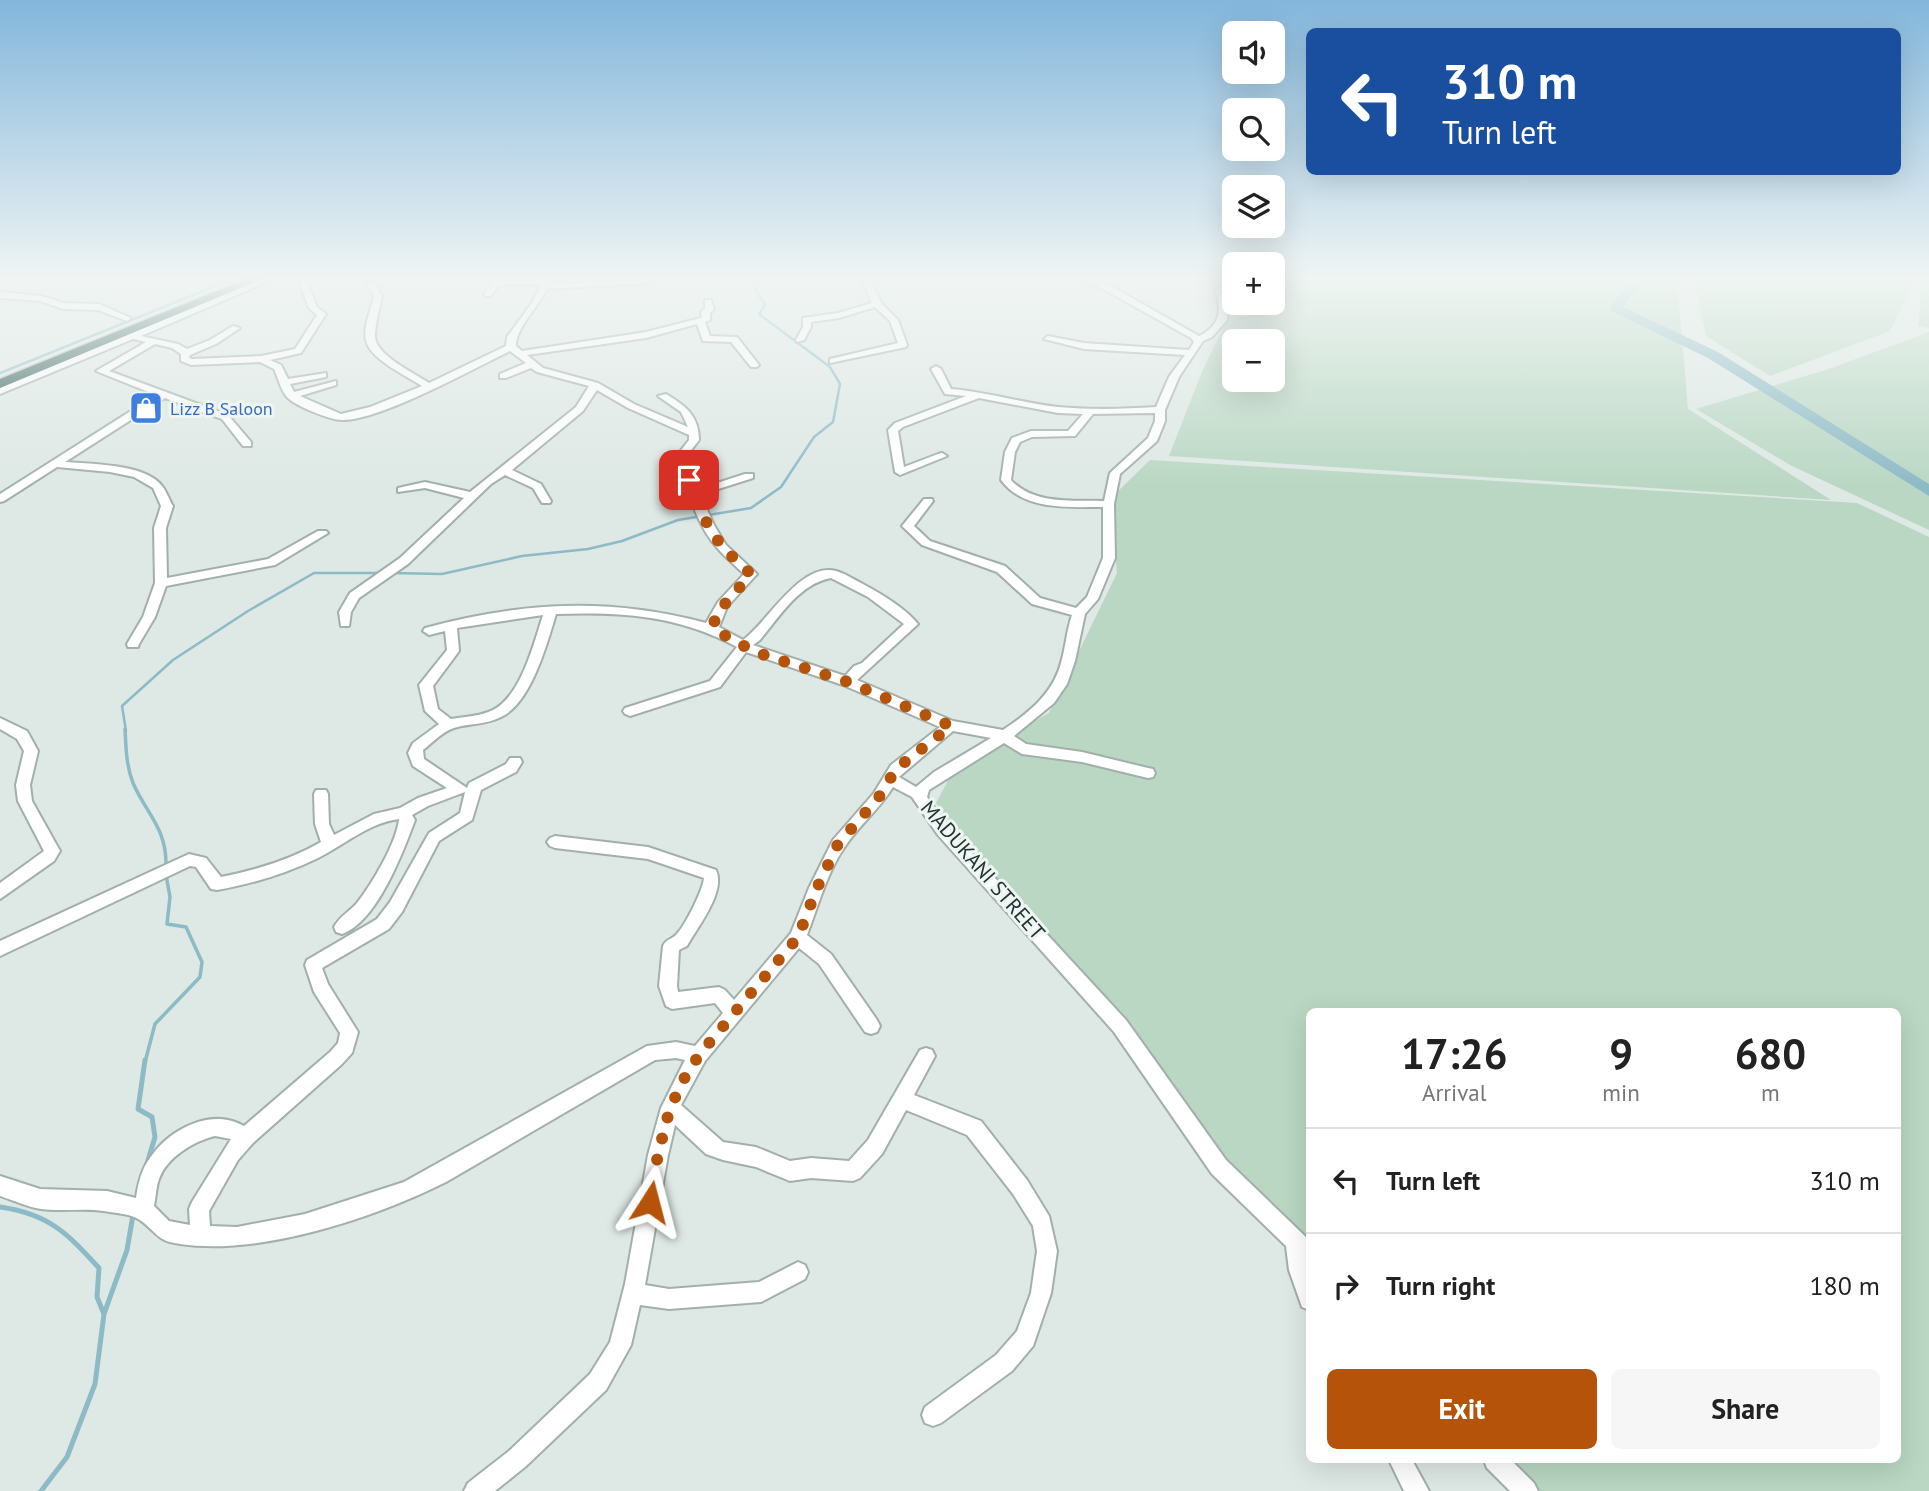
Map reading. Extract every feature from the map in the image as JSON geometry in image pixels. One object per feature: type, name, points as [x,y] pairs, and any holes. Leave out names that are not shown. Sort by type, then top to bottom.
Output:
[{"type":"highway","points":[[0,376],[70,349]]},
{"type":"highway","points":[[0,384],[84,349]]},
{"type":"street","points":[[0,391],[102,349]]},
{"type":"street","points":[[141,349],[101,371],[225,417],[247,444]]},
{"type":"street","points":[[179,349],[186,353]]},
{"type":"street","points":[[197,349],[186,353],[184,359],[191,362],[261,359],[300,349]]},
{"type":"street","points":[[373,349],[428,386]]},
{"type":"street","points":[[261,359],[278,367],[291,396],[334,415],[347,417],[387,404],[515,350],[527,349]]},
{"type":"street","points":[[741,349],[754,365]]},
{"type":"street","points":[[833,361],[887,349]]},
{"type":"street","name":"MADUKANI STREET","points":[[1194,349],[1174,377],[1160,410],[1157,431],[1149,444],[1115,472],[1109,503],[1109,558],[1092,599],[1079,613],[1061,682],[1048,700],[1003,735],[928,783],[919,793],[922,806],[943,831],[1120,1026],[1219,1167],[1302,1249]]},
{"type":"street","points":[[515,350],[540,370],[595,385],[631,406],[694,433]]},
{"type":"street","points":[[503,376],[532,365]]},
{"type":"street","points":[[936,369],[948,392],[978,395],[1043,409],[1090,412],[1160,410]]},
{"type":"street","points":[[285,382],[323,375]]},
{"type":"street","points":[[291,396],[333,383]]},
{"type":"street","points":[[345,623],[345,612],[354,596],[404,561],[471,496],[580,409],[595,385]]},
{"type":"street","points":[[0,499],[164,394]]},
{"type":"street","points":[[942,456],[900,472],[893,430],[899,425],[978,395]]},
{"type":"street","points":[[663,396],[687,412],[692,421],[694,440],[684,453],[692,489],[702,515],[722,547],[751,574],[716,614],[713,629]]},
{"type":"street","points":[[1090,412],[1071,434],[1040,433],[1016,440],[1010,452],[1006,480],[1017,492],[1037,499],[1109,503]]},
{"type":"street","points":[[57,464],[144,477],[156,485],[167,506],[160,528],[162,583],[149,617],[133,644]]},
{"type":"street","points":[[505,471],[537,486],[546,501]]},
{"type":"street","points":[[692,489],[715,487],[749,476]]},
{"type":"street","points":[[402,490],[425,485],[471,496]]},
{"type":"street","points":[[928,501],[908,526],[917,536],[939,548],[1001,569],[1036,601],[1079,613]]},
{"type":"street","points":[[162,583],[271,562],[322,533]]},
{"type":"street","points":[[630,711],[715,684],[745,645],[756,637],[803,586],[824,575],[839,575],[872,594],[912,625],[867,666],[859,669],[848,682]]},
{"type":"street","points":[[467,788],[418,762],[415,753],[418,747],[448,724],[491,716],[504,710],[531,668],[551,611]]},
{"type":"street","points":[[429,631],[451,625],[551,611],[630,611],[713,629],[781,661],[848,682],[951,726],[1003,735],[1022,749],[1082,757],[1148,773]]},
{"type":"street","points":[[448,724],[432,711],[426,685],[453,651],[451,625]]},
{"type":"street","points":[[0,723],[22,735],[31,751],[23,785],[25,801],[52,851],[49,857],[0,892]]},
{"type":"street","points":[[476,1491],[517,1459],[597,1382],[620,1345],[633,1293],[658,1154],[670,1108],[699,1055],[798,937],[831,856],[879,797],[896,769],[951,726]]},
{"type":"street","points":[[0,950],[189,860],[201,862],[216,884],[249,877],[307,857],[370,823],[404,813],[423,802],[467,788],[511,768],[515,762]]},
{"type":"street","points":[[890,779],[919,793]]},
{"type":"street","points":[[201,1237],[199,1209],[231,1153],[244,1138],[342,1052],[348,1042],[349,1032],[320,987],[313,965],[383,924],[396,906],[434,837],[467,816],[467,788]]},
{"type":"street","points":[[321,794],[322,824],[330,845]]},
{"type":"street","points":[[342,927],[362,907],[390,860],[408,820],[404,813]]},
{"type":"street","points":[[555,842],[648,853],[710,873],[710,891],[681,941],[671,946],[668,986],[672,1001],[719,995],[735,1014]]},
{"type":"street","points":[[798,937],[825,959],[871,1026]]},
{"type":"street","points":[[0,1186],[40,1199],[107,1201],[144,1210],[163,1229],[201,1237],[237,1237],[305,1224],[407,1191],[497,1144],[653,1052],[676,1051],[699,1055]]},
{"type":"street","points":[[670,1108],[713,1147],[723,1151],[756,1157],[790,1171],[811,1168],[853,1171],[863,1163],[903,1100],[926,1056]]},
{"type":"street","points":[[903,1100],[974,1128],[1020,1187],[1042,1223],[1047,1251],[1041,1293],[1025,1338],[1004,1363],[933,1415]]},
{"type":"street","points":[[144,1210],[152,1170],[171,1147],[184,1138],[217,1126],[225,1127],[244,1138]]},
{"type":"street","points":[[1302,1249],[1298,1270],[1306,1292]]},
{"type":"street","points":[[633,1293],[669,1299],[761,1292],[798,1272]]},
{"type":"street","points":[[1402,1463],[1417,1491]]},
{"type":"street","points":[[1498,1463],[1526,1491]]},
{"type":"green space","points":[[1213,349],[1222,349],[1222,392],[1285,392],[1285,349],[1683,349],[1688,409],[1831,500],[1169,456]]},
{"type":"green space","points":[[1726,349],[1843,349],[1770,376]]},
{"type":"green space","points":[[1884,349],[1929,349],[1929,530],[1790,465],[1696,409],[1829,369]]},
{"type":"green space","points":[[1150,460],[1857,503],[1929,537],[1929,1491],[1514,1491],[1489,1463],[1901,1463],[1901,1008],[1306,1008],[1306,1256],[1017,908],[936,803],[957,764],[1049,713],[1117,573],[1111,498]]},
{"type":"waterway","points":[[0,373],[61,349]]},
{"type":"waterway","points":[[391,573],[442,574],[522,556],[588,549],[622,541],[678,520],[751,508],[781,487],[814,437],[833,422],[840,384],[830,367],[805,349]]},
{"type":"waterway","points":[[1700,349],[1929,491]]},
{"type":"waterway","points":[[126,731],[122,706],[173,660],[248,611],[314,573],[383,573]]},
{"type":"waterway","points":[[125,729],[133,783],[160,832],[166,867]]},
{"type":"waterway","points":[[145,1062],[155,1024],[200,977],[202,962],[186,927],[167,924],[170,897],[166,875]]},
{"type":"waterway","points":[[145,1060],[138,1109],[152,1117],[155,1137],[146,1167]]},
{"type":"waterway","points":[[0,1207],[44,1220],[67,1235],[88,1256],[99,1268],[97,1297],[104,1314]]},
{"type":"waterway","points":[[104,1314],[127,1250],[133,1215]]},
{"type":"waterway","points":[[41,1491],[67,1457],[95,1384],[104,1314]]},
{"type":"place","name":"Lizz B Saloon","points":[[146,408]]},
{"type":"route","points":[[650,1202],[658,1154],[670,1108],[685,1077],[699,1055],[770,974],[798,937],[838,844],[879,797],[896,769],[951,726],[848,682],[755,652],[713,629],[716,614],[751,574],[750,570],[732,558],[722,547],[702,515],[689,480]]}]
